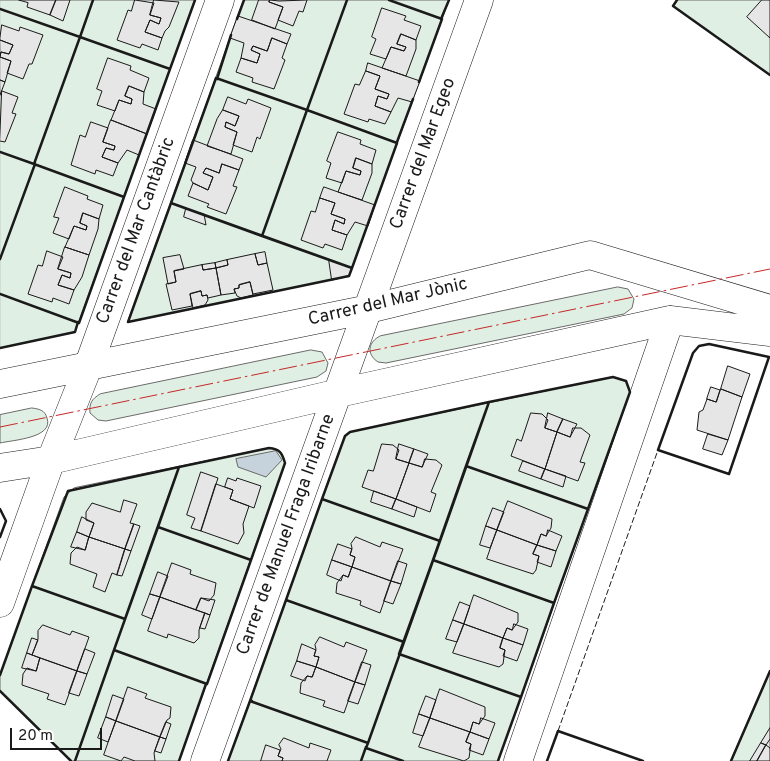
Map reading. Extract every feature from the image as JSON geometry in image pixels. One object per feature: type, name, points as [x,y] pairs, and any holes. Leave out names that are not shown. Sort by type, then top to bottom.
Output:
[{"type":"street","name":"Carrer del Mar Cantàbric","points":[[0,604],[51,460],[88,367],[220,0]]},
{"type":"street","name":"Carrer del Mar Egeo","points":[[369,309],[479,0]]},
{"type":"street","name":"Carrer del Mar Jònic","points":[[0,384],[369,309],[590,255],[770,310]]},
{"type":"street","name":"Carrer de Manuel Fraga Iribarne","points":[[205,761],[369,309]]},
{"type":"street","points":[[518,761],[670,320]]},
{"type":"street","points":[[0,468],[51,460],[339,393],[670,320],[770,332]]},
{"type":"green space","points":[[0,0],[195,0],[75,332],[0,348]]},
{"type":"green space","points":[[244,0],[449,0],[349,276],[128,322]]},
{"type":"green space","points":[[677,0],[770,0],[770,75],[673,6]]},
{"type":"green space","points":[[618,287],[628,289],[634,299],[632,308],[624,314],[386,363],[378,362],[370,352],[373,341],[380,336]]},
{"type":"green space","points":[[311,350],[322,352],[328,363],[326,371],[317,377],[106,421],[98,420],[90,413],[92,402],[100,394]]},
{"type":"green space","points":[[613,377],[626,381],[630,392],[498,761],[228,761],[345,436],[350,432]]},
{"type":"green space","points":[[32,408],[45,413],[48,425],[44,430],[31,437],[0,443],[0,415]]},
{"type":"green space","points":[[269,448],[280,452],[285,463],[179,761],[71,761],[0,691],[0,675],[64,497],[74,488]]},
{"type":"green space","points":[[770,671],[770,761],[731,761]]},
{"type":"shaded area","points":[[276,451],[282,460],[266,477],[238,467],[236,459]]},
{"type":"building","points":[[19,0],[56,0],[50,15],[27,7],[28,3]]},
{"type":"building","points":[[56,0],[70,0],[63,21],[50,15]]},
{"type":"building","points":[[135,0],[154,3],[150,15],[161,18],[159,24],[150,20],[145,32],[162,38],[158,50],[142,44],[140,48],[117,40],[128,10],[131,11]]},
{"type":"building","points":[[154,0],[179,2],[169,27],[162,38],[145,32],[150,20],[159,24],[161,18],[150,15]]},
{"type":"building","points":[[259,0],[270,0],[269,2],[283,7],[275,29],[252,20]]},
{"type":"building","points":[[270,0],[307,0],[303,12],[299,11],[293,26],[278,20],[283,7],[269,2]]},
{"type":"building","points":[[762,0],[770,0],[770,38],[747,17]]},
{"type":"building","points":[[382,8],[406,16],[404,20],[421,26],[416,40],[401,34],[397,44],[406,47],[404,51],[391,47],[386,59],[370,54],[376,39],[372,37]]},
{"type":"building","points":[[238,16],[291,34],[287,44],[272,38],[267,51],[253,46],[251,50],[260,54],[257,63],[241,58],[244,43],[230,38]]},
{"type":"building","points":[[2,25],[19,31],[20,27],[43,35],[32,64],[29,64],[23,79],[7,73],[11,61],[0,57],[1,52],[9,54],[13,45],[0,40]]},
{"type":"building","points":[[401,34],[416,40],[416,49],[406,76],[382,68],[391,47],[404,51],[406,47],[397,44]]},
{"type":"building","points":[[272,38],[287,44],[282,58],[285,60],[274,89],[252,82],[253,78],[236,72],[241,58],[257,63],[260,54],[251,50],[253,46],[267,51]]},
{"type":"building","points":[[0,40],[13,45],[9,54],[1,52],[0,56]]},
{"type":"building","points":[[0,57],[11,61],[5,82],[0,80]]},
{"type":"building","points":[[108,58],[131,66],[130,70],[149,78],[144,92],[129,86],[125,96],[132,99],[131,104],[119,100],[115,111],[97,105],[102,91],[97,89]]},
{"type":"building","points":[[368,63],[420,81],[412,102],[398,98],[391,112],[375,106],[378,96],[387,99],[389,94],[375,89],[380,76],[366,71]]},
{"type":"building","points":[[366,71],[380,76],[375,89],[389,94],[387,99],[378,96],[375,106],[391,112],[385,124],[369,119],[368,122],[344,114],[355,84],[359,85]]},
{"type":"building","points":[[0,80],[5,82],[0,95]]},
{"type":"building","points":[[129,86],[144,92],[143,104],[156,109],[147,134],[111,120],[119,100],[131,104],[132,99],[125,96]]},
{"type":"building","points":[[2,91],[18,97],[12,113],[16,114],[5,142],[0,141]]},
{"type":"building","points":[[228,97],[246,104],[248,99],[271,108],[260,139],[257,137],[252,152],[233,145],[237,132],[225,127],[226,122],[235,126],[239,116],[223,110]]},
{"type":"building","points":[[223,110],[239,116],[235,126],[226,122],[225,127],[237,132],[231,154],[207,146],[217,119]]},
{"type":"building","points":[[111,120],[147,134],[139,155],[127,150],[118,163],[102,157],[106,148],[114,150],[115,146],[103,142]]},
{"type":"building","points":[[91,122],[108,128],[103,142],[115,146],[114,150],[106,148],[102,157],[118,163],[113,176],[96,170],[95,174],[71,165],[80,135],[85,137]]},
{"type":"building","points":[[338,132],[361,140],[360,144],[376,150],[372,164],[356,158],[353,168],[361,171],[360,175],[346,171],[342,183],[326,178],[331,163],[327,161]]},
{"type":"building","points":[[193,140],[243,159],[239,170],[222,164],[219,173],[206,168],[203,173],[213,177],[208,190],[193,183],[191,180],[196,167],[185,163]]},
{"type":"building","points":[[356,158],[372,164],[372,173],[362,200],[338,192],[346,171],[360,175],[361,171],[353,168]]},
{"type":"building","points":[[222,164],[239,170],[233,186],[237,187],[226,214],[207,207],[209,204],[188,196],[193,183],[208,190],[213,177],[203,173],[206,168],[219,173]]},
{"type":"building","points":[[65,187],[88,196],[87,199],[103,205],[99,219],[83,213],[80,223],[87,226],[86,230],[74,226],[69,239],[53,233],[59,218],[54,217]]},
{"type":"building","points":[[324,187],[375,205],[368,226],[355,222],[347,235],[332,230],[335,220],[344,224],[345,219],[331,214],[335,203],[320,198]]},
{"type":"building","points":[[320,198],[335,203],[331,214],[345,219],[344,224],[335,220],[332,230],[347,235],[342,250],[325,244],[323,248],[301,240],[311,211],[315,212]]},
{"type":"building","points":[[186,209],[204,214],[206,225],[184,217]]},
{"type":"building","points":[[83,213],[99,219],[98,229],[89,255],[65,247],[74,226],[86,230],[87,226],[80,223]]},
{"type":"building","points":[[65,247],[89,255],[82,277],[74,290],[58,285],[62,275],[70,278],[71,273],[58,269]]},
{"type":"building","points":[[47,251],[63,257],[58,269],[71,273],[70,278],[62,275],[58,285],[74,290],[69,304],[53,298],[52,302],[28,294],[38,265],[42,266]]},
{"type":"building","points":[[265,252],[267,263],[258,265],[255,254]]},
{"type":"building","points":[[255,254],[258,265],[267,263],[273,290],[253,294],[250,282],[239,285],[239,288],[234,289],[235,293],[221,295],[216,268],[228,265],[227,260]]},
{"type":"building","points":[[180,255],[184,269],[174,271],[176,282],[168,284],[163,258]]},
{"type":"building","points":[[227,260],[228,265],[216,268],[215,263]]},
{"type":"building","points":[[329,260],[352,268],[349,276],[332,280]]},
{"type":"building","points":[[215,263],[216,268],[203,270],[202,265]]},
{"type":"building","points":[[202,265],[203,270],[216,268],[221,295],[208,298],[207,295],[202,296],[201,291],[190,294],[192,306],[172,310],[166,284],[176,282],[174,271]]},
{"type":"building","points":[[250,282],[253,295],[241,298],[237,296],[234,289],[239,288],[239,285]]},
{"type":"building","points":[[201,291],[202,296],[207,295],[208,300],[205,305],[193,308],[190,294]]},
{"type":"building","points":[[728,366],[750,374],[742,397],[721,389]]},
{"type":"building","points":[[711,387],[720,390],[716,402],[707,399]]},
{"type":"building","points":[[721,389],[742,397],[728,440],[697,430],[699,412],[703,410],[707,399],[716,402]]},
{"type":"building","points":[[531,413],[542,414],[548,420],[545,428],[557,432],[545,469],[511,456],[517,439],[521,441]]},
{"type":"building","points":[[548,413],[563,419],[557,432],[545,428]]},
{"type":"building","points":[[563,419],[577,424],[570,437],[557,432]]},
{"type":"building","points":[[573,428],[581,428],[590,435],[580,462],[585,463],[578,481],[545,469],[557,432],[570,437]]},
{"type":"building","points":[[708,434],[728,440],[722,455],[703,449]]},
{"type":"building","points":[[382,444],[393,445],[399,450],[396,459],[409,463],[396,499],[362,487],[368,470],[373,471]]},
{"type":"building","points":[[399,444],[414,449],[409,463],[396,459]]},
{"type":"building","points":[[414,449],[428,454],[422,467],[409,463]]},
{"type":"building","points":[[425,459],[436,460],[442,465],[431,492],[436,494],[430,512],[396,499],[409,463],[422,467]]},
{"type":"building","points":[[523,461],[545,469],[541,479],[519,471]]},
{"type":"building","points":[[545,469],[566,476],[563,487],[541,479]]},
{"type":"building","points":[[201,472],[218,478],[201,531],[191,528],[195,518],[187,515]]},
{"type":"building","points":[[228,478],[236,481],[237,478],[261,486],[254,508],[230,499],[233,490],[225,487]]},
{"type":"building","points":[[216,484],[233,490],[230,499],[249,506],[243,524],[244,533],[238,544],[201,531]]},
{"type":"building","points":[[374,491],[396,499],[392,509],[371,502]]},
{"type":"building","points":[[396,499],[417,507],[414,517],[392,509]]},
{"type":"building","points":[[124,500],[137,504],[130,523],[134,524],[125,549],[89,537],[94,523],[86,520],[86,512],[92,503],[120,512]]},
{"type":"building","points":[[508,501],[552,519],[551,528],[546,536],[541,534],[537,545],[497,530]]},
{"type":"building","points":[[493,508],[504,512],[497,530],[486,526]]},
{"type":"building","points":[[82,517],[94,523],[89,537],[77,532]]},
{"type":"building","points":[[134,524],[140,526],[131,551],[125,549]]},
{"type":"building","points":[[486,526],[497,530],[490,548],[480,545]]},
{"type":"building","points":[[497,530],[537,545],[533,554],[539,556],[536,570],[533,574],[487,559]]},
{"type":"building","points":[[548,530],[562,536],[556,551],[537,545],[541,534],[546,536]]},
{"type":"building","points":[[77,532],[89,537],[85,550],[71,547]]},
{"type":"building","points":[[89,537],[125,549],[117,575],[112,573],[105,592],[93,587],[97,574],[70,564],[71,553],[77,547],[85,550]]},
{"type":"building","points":[[356,537],[380,547],[382,542],[403,549],[391,581],[352,567],[355,557],[350,555],[351,544]]},
{"type":"building","points":[[338,544],[352,549],[350,555],[355,557],[352,567],[332,560]]},
{"type":"building","points":[[537,545],[556,551],[551,567],[537,562],[539,556],[533,554]]},
{"type":"building","points":[[125,549],[131,551],[122,576],[117,575]]},
{"type":"building","points":[[332,560],[352,567],[348,577],[343,575],[341,581],[327,575]]},
{"type":"building","points":[[398,561],[407,564],[401,584],[391,581]]},
{"type":"building","points":[[172,563],[191,570],[190,574],[216,583],[214,595],[209,601],[201,598],[196,610],[160,597]]},
{"type":"building","points":[[352,567],[391,581],[380,613],[360,605],[361,601],[336,593],[337,583],[343,575],[348,577]]},
{"type":"building","points":[[158,572],[168,576],[160,597],[150,594]]},
{"type":"building","points":[[391,581],[401,584],[393,604],[384,601]]},
{"type":"building","points":[[150,594],[160,597],[152,619],[142,615]]},
{"type":"building","points":[[474,595],[518,613],[518,622],[512,630],[507,628],[503,638],[464,624]]},
{"type":"building","points":[[160,597],[205,613],[199,630],[199,638],[194,643],[168,634],[167,638],[148,631]]},
{"type":"building","points":[[201,598],[215,600],[210,615],[196,610]]},
{"type":"building","points":[[460,602],[470,606],[464,624],[453,620]]},
{"type":"building","points":[[205,613],[210,615],[205,629],[200,628]]},
{"type":"building","points":[[453,620],[464,624],[457,642],[446,639]]},
{"type":"building","points":[[464,624],[503,638],[500,648],[505,650],[503,664],[499,667],[453,653]]},
{"type":"building","points":[[514,624],[528,629],[523,645],[503,638],[507,628],[512,630]]},
{"type":"building","points":[[43,625],[70,635],[72,631],[89,637],[77,671],[32,655],[38,639],[38,631]]},
{"type":"building","points":[[320,637],[344,647],[346,642],[367,650],[355,682],[316,667],[319,657],[314,656],[315,645]]},
{"type":"building","points":[[32,638],[38,640],[32,655],[27,653]]},
{"type":"building","points":[[503,638],[523,645],[517,661],[503,656],[505,650],[500,648]]},
{"type":"building","points":[[302,644],[316,650],[314,656],[319,657],[316,667],[297,661]]},
{"type":"building","points":[[85,649],[95,653],[87,674],[77,671]]},
{"type":"building","points":[[27,653],[40,658],[36,671],[22,668]]},
{"type":"building","points":[[40,658],[77,671],[65,705],[47,699],[49,694],[22,685],[23,674],[27,668],[36,671]]},
{"type":"building","points":[[297,661],[316,667],[312,677],[307,676],[305,681],[291,676]]},
{"type":"building","points":[[362,662],[371,665],[365,685],[355,682]]},
{"type":"building","points":[[316,667],[355,682],[344,713],[323,706],[325,701],[300,693],[301,683],[307,676],[312,677]]},
{"type":"building","points":[[77,671],[87,674],[79,696],[69,693]]},
{"type":"building","points":[[355,682],[365,685],[358,704],[348,701]]},
{"type":"building","points":[[128,687],[147,694],[145,698],[171,707],[170,718],[167,720],[160,737],[116,721]]},
{"type":"building","points":[[440,689],[485,707],[485,716],[479,724],[473,722],[470,732],[430,718]]},
{"type":"building","points":[[113,695],[124,699],[116,721],[106,717]]},
{"type":"building","points":[[426,696],[436,700],[430,718],[419,714]]},
{"type":"building","points":[[419,714],[430,718],[423,736],[413,733]]},
{"type":"building","points":[[106,717],[116,721],[108,742],[98,738]]},
{"type":"building","points":[[430,718],[470,732],[466,742],[471,744],[469,758],[464,761],[419,747]]},
{"type":"building","points":[[481,718],[495,723],[489,739],[470,732],[473,722],[479,724]]},
{"type":"building","points":[[116,721],[160,737],[154,753],[155,761],[135,761],[124,757],[121,761],[104,755]]},
{"type":"building","points":[[166,722],[171,724],[166,739],[160,737]]},
{"type":"building","points":[[770,728],[770,739],[766,745],[761,743]]},
{"type":"building","points":[[470,732],[489,739],[483,755],[469,750],[471,744],[466,742]]},
{"type":"building","points":[[160,737],[166,739],[161,753],[155,751]]},
{"type":"building","points":[[284,738],[309,748],[310,743],[331,750],[327,761],[282,761],[283,758],[278,756],[281,749],[279,745]]},
{"type":"building","points":[[761,743],[766,745],[757,761],[750,761]]},
{"type":"building","points":[[266,745],[280,750],[278,756],[283,758],[282,761],[261,761]]},
{"type":"building","points":[[766,745],[770,748],[770,761],[757,761]]},
{"type":"fence","points":[[558,731],[658,450]]},
{"type":"wall","points":[[80,37],[93,0]]},
{"type":"wall","points":[[170,69],[195,0]]},
{"type":"wall","points":[[237,19],[244,0]]},
{"type":"wall","points":[[307,110],[347,0]]},
{"type":"wall","points":[[389,0],[442,19],[419,82]]},
{"type":"wall","points":[[441,19],[449,0]]},
{"type":"wall","points":[[677,0],[673,6],[770,75]]},
{"type":"wall","points":[[0,9],[80,37]]},
{"type":"wall","points":[[217,79],[231,35]]},
{"type":"wall","points":[[80,37],[170,69],[124,197],[34,164],[80,37]]},
{"type":"wall","points":[[216,78],[307,110],[262,236],[171,203],[216,78]]},
{"type":"wall","points":[[397,142],[413,99]]},
{"type":"wall","points":[[307,110],[397,143],[352,268],[262,236],[307,110]]},
{"type":"wall","points":[[0,152],[34,164],[35,162]]},
{"type":"wall","points":[[0,259],[35,164]]},
{"type":"wall","points":[[0,294],[79,323],[124,197]]},
{"type":"wall","points":[[171,203],[352,268],[349,276],[128,322],[171,203]]},
{"type":"wall","points":[[0,348],[75,332],[78,322]]},
{"type":"wall","points":[[709,344],[769,357],[729,474],[658,450],[693,353],[699,346],[709,344]]},
{"type":"wall","points":[[466,466],[489,402],[350,432],[345,436],[322,499],[440,541],[489,402],[613,377],[626,381],[630,392],[588,509],[466,466]]},
{"type":"wall","points":[[269,448],[280,452],[285,463],[251,560],[158,527],[179,467],[269,448]]},
{"type":"wall","points":[[466,466],[588,509],[554,603],[433,560],[466,466]]},
{"type":"wall","points":[[179,467],[125,619],[32,586],[68,491],[179,467]]},
{"type":"wall","points":[[322,499],[440,541],[404,642],[286,600],[322,499]]},
{"type":"wall","points":[[0,509],[6,521],[0,537]]},
{"type":"wall","points":[[158,527],[251,560],[207,684],[114,650],[158,527]]},
{"type":"wall","points":[[433,560],[554,603],[521,697],[399,654],[433,560]]},
{"type":"wall","points":[[0,675],[32,586],[34,587]]},
{"type":"wall","points":[[286,600],[404,642],[368,743],[250,701],[286,600]]},
{"type":"wall","points":[[75,761],[114,650]]},
{"type":"wall","points":[[731,761],[770,671]]},
{"type":"wall","points":[[179,761],[206,684]]},
{"type":"wall","points":[[0,691],[71,761]]},
{"type":"wall","points":[[498,761],[521,697]]},
{"type":"wall","points":[[228,761],[250,701],[252,701]]},
{"type":"wall","points":[[547,761],[558,731],[643,761]]},
{"type":"wall","points":[[368,743],[366,748],[403,761]]},
{"type":"wall","points":[[361,761],[366,747]]},
{"type":"power","points":[[0,427],[770,269]]}]
